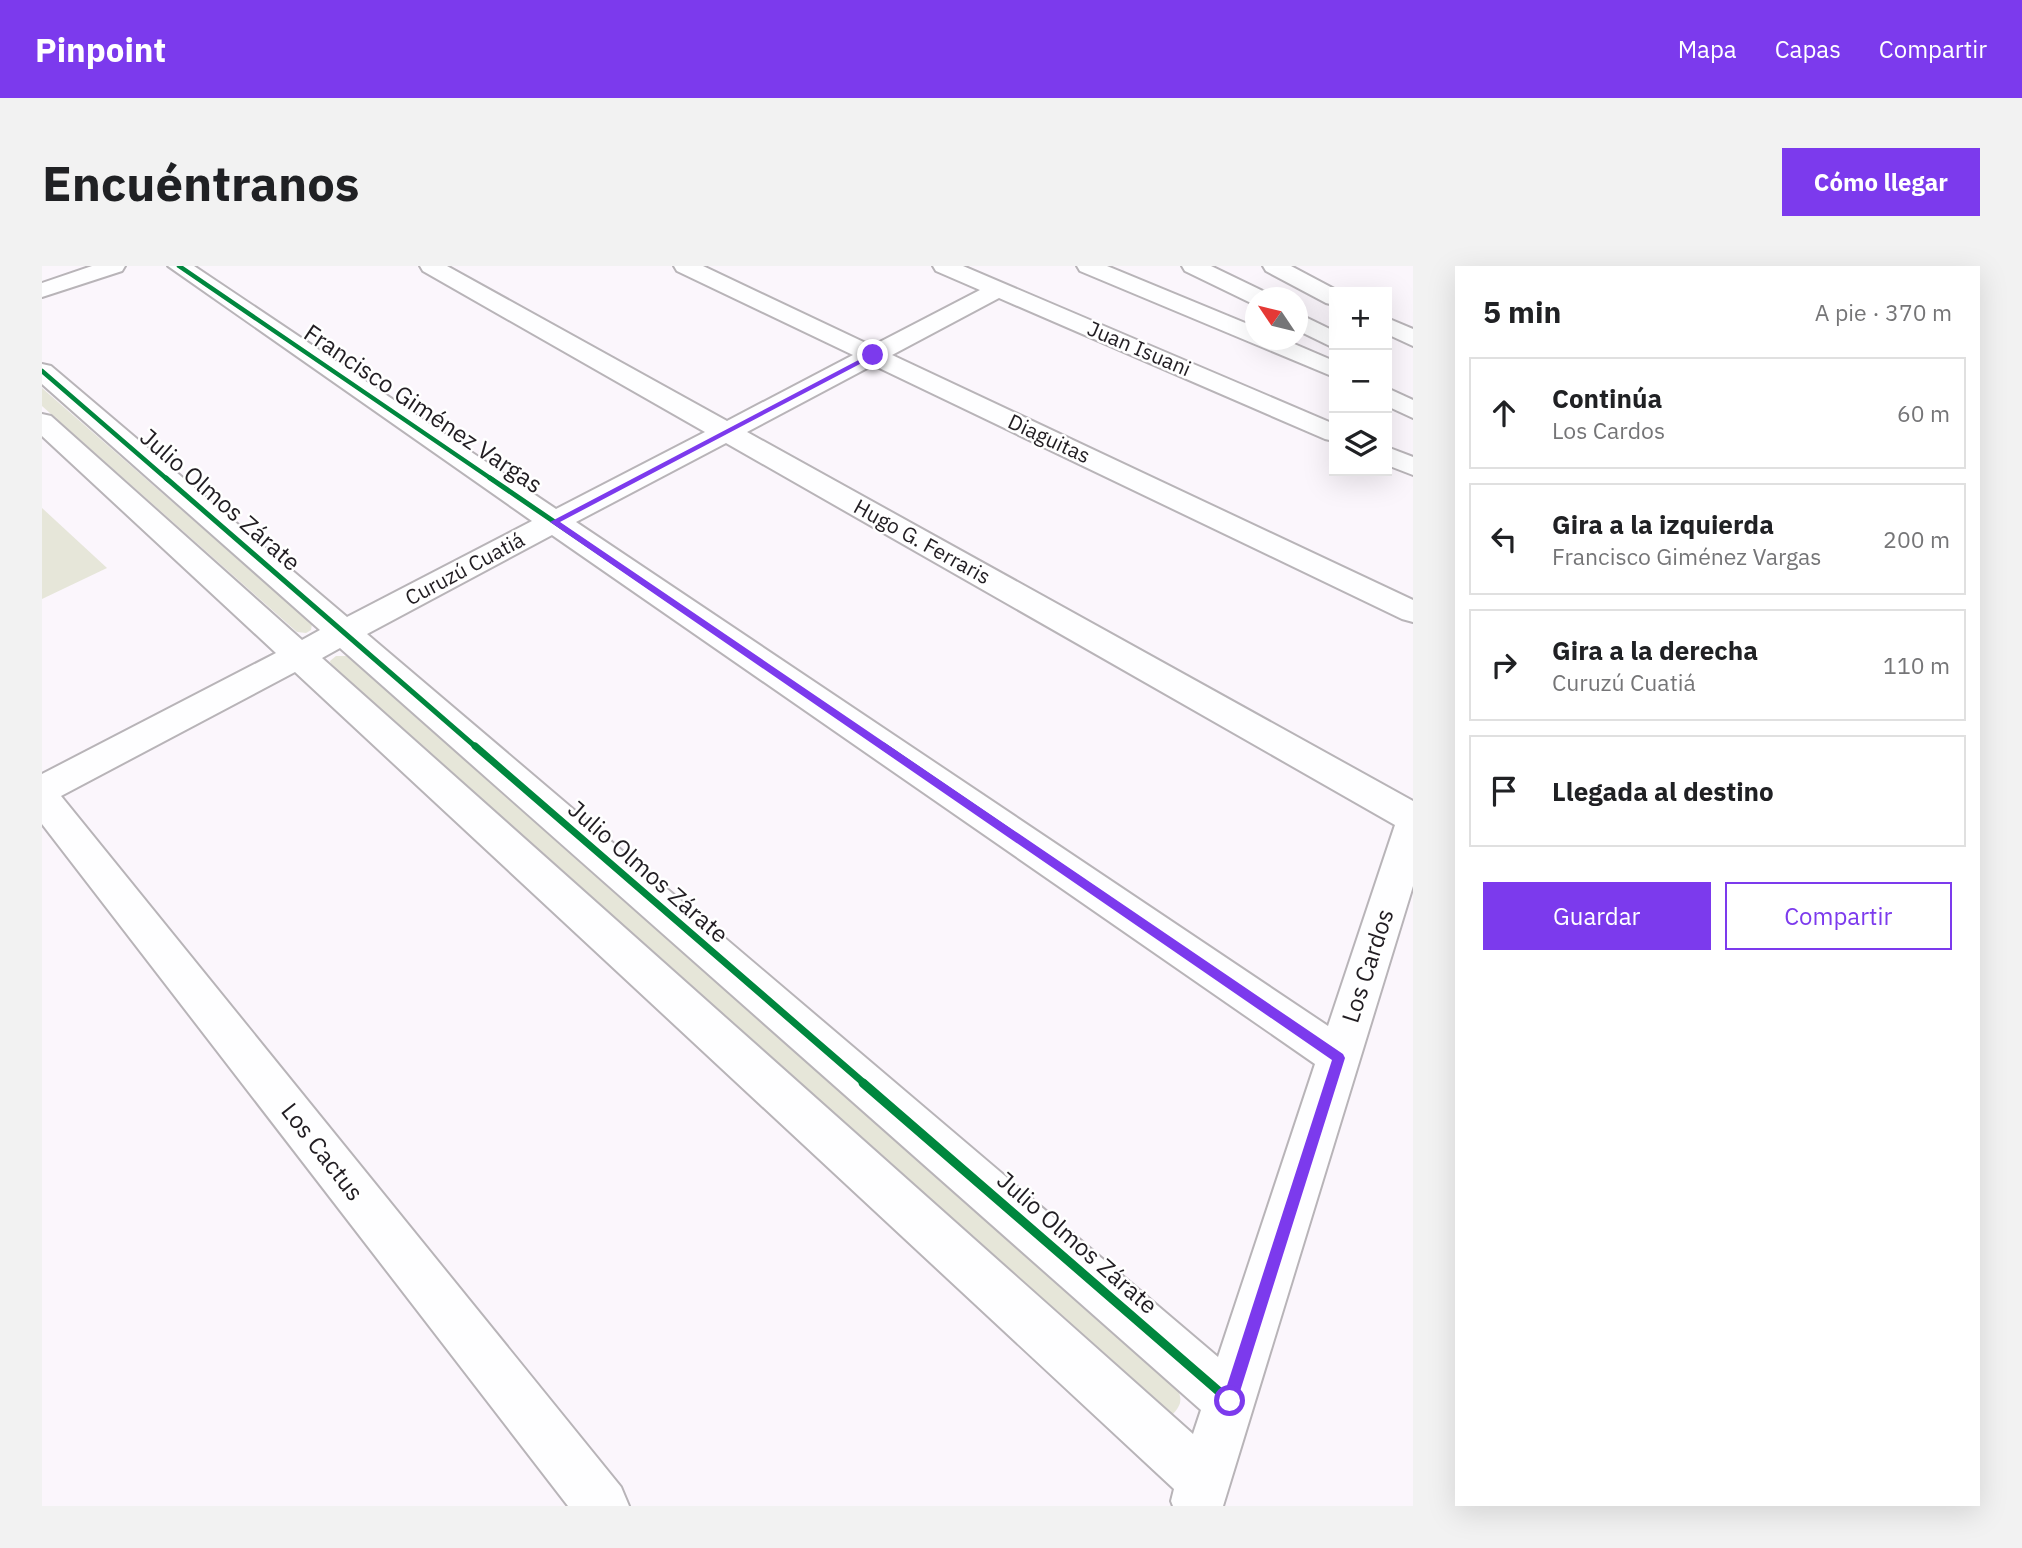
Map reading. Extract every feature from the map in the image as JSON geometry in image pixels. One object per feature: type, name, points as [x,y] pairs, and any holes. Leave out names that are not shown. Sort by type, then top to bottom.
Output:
[{"type":"main road","points":[[42,268],[49,266]]},
{"type":"main road","points":[[42,290],[114,266]]},
{"type":"main road","name":"Francisco Giménez Vargas","points":[[179,266],[1339,1058]]},
{"type":"main road","name":"Hugo G. Ferraris","points":[[431,266],[1413,818]]},
{"type":"main road","name":"Diaguitas","points":[[685,266],[1413,612]]},
{"type":"main road","name":"Juan Isuani","points":[[944,266],[1329,431]]},
{"type":"main road","points":[[1088,266],[1245,331]]},
{"type":"main road","points":[[1133,266],[1245,311]]},
{"type":"main road","points":[[1193,266],[1245,291]]},
{"type":"main road","points":[[1274,266],[1329,295]]},
{"type":"main road","name":"Curuzú Cuatiá","points":[[42,790],[999,289]]},
{"type":"main road","points":[[1308,326],[1329,338]]},
{"type":"main road","points":[[1392,328],[1413,339]]},
{"type":"main road","points":[[1308,338],[1329,347]]},
{"type":"main road","points":[[1289,350],[1329,368]]},
{"type":"main road","name":"Julio Olmos Zárate","points":[[42,371],[1230,1401]]},
{"type":"main road","points":[[1395,381],[1413,410]]},
{"type":"main road","points":[[42,422],[299,656],[1200,1493]]},
{"type":"main road","points":[[1392,458],[1413,467]]},
{"type":"main road","name":"Los Cactus","points":[[42,798],[603,1506]]},
{"type":"main road","name":"Los Cardos","points":[[1200,1493],[1413,825]]},
{"type":"shaded area","points":[[42,388],[312,624],[311,630],[306,633],[297,632],[42,406]]},
{"type":"shaded area","points":[[42,508],[107,568],[42,599]]},
{"type":"shaded area","points":[[336,656],[347,656],[1173,1382],[1180,1399],[1172,1415],[1157,1413],[331,665],[330,661]]},
{"type":"cycle path","points":[[179,266],[1339,1057]]},
{"type":"cycle path","points":[[42,371],[1230,1401]]},
{"type":"route","points":[[873,355],[554,522],[1339,1058],[1230,1401]]}]
